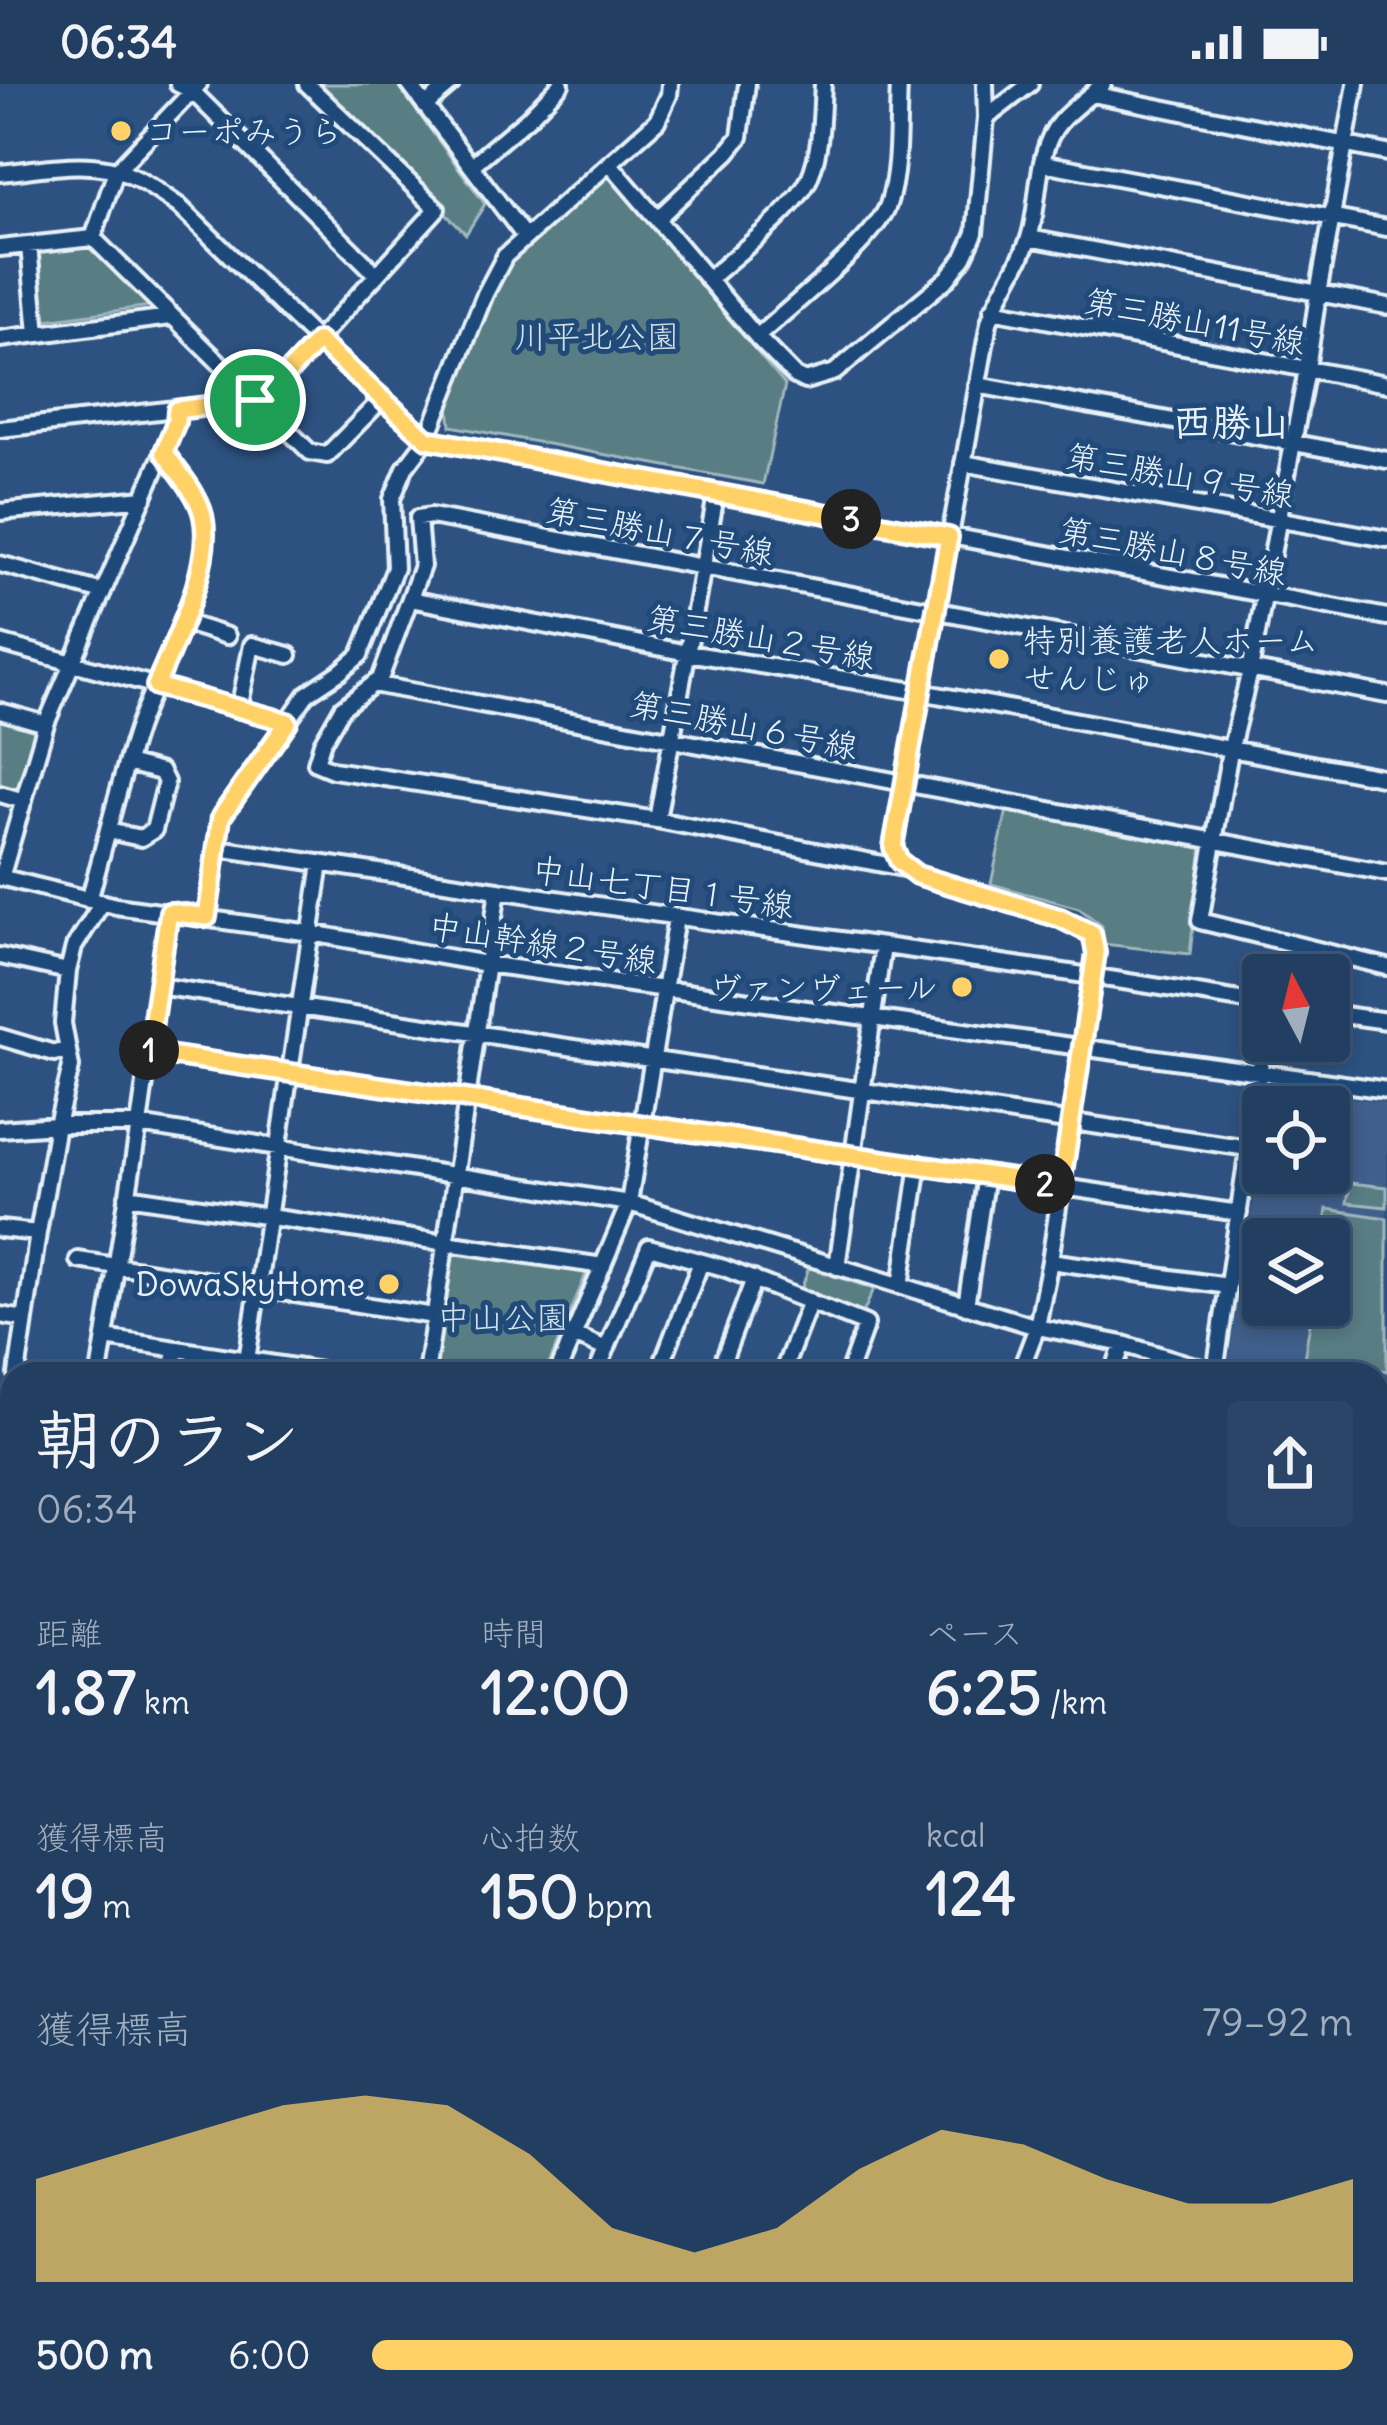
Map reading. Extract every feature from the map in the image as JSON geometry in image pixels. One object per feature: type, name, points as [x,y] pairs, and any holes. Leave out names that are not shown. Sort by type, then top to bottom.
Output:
[{"type":"street","points":[[0,429],[255,400],[268,394],[437,209],[307,84]]},
{"type":"street","points":[[409,84],[525,237]]},
{"type":"street","points":[[425,106],[452,84]]},
{"type":"street","points":[[471,166],[561,84]]},
{"type":"street","points":[[207,917],[221,817],[307,694],[360,655],[395,568],[392,499],[405,468],[427,439],[484,294],[505,256],[657,121],[670,84]]},
{"type":"street","points":[[657,219],[740,137],[747,84]]},
{"type":"street","points":[[708,280],[786,209],[809,180],[820,132],[823,84]]},
{"type":"street","points":[[757,337],[871,234],[887,208],[899,84]]},
{"type":"street","points":[[610,164],[757,337],[805,381],[835,372],[948,278],[964,257],[975,233],[985,84]]},
{"type":"street","points":[[986,118],[1030,84]]},
{"type":"street","points":[[1356,84],[1279,520],[1200,921],[1387,967]]},
{"type":"street","points":[[93,238],[116,171],[190,86],[377,275]]},
{"type":"street","points":[[1024,1362],[1037,1327],[1050,1261],[1096,953],[1092,934],[1060,918],[917,875],[899,861],[893,847],[992,310],[1029,238],[1046,142],[1060,122],[1097,89],[1387,153]]},
{"type":"street","points":[[1043,163],[1387,228]]},
{"type":"street","points":[[0,173],[95,166],[128,173],[179,206],[427,439]]},
{"type":"street","points":[[0,248],[93,238]]},
{"type":"street","points":[[93,238],[310,452],[327,455],[382,399]]},
{"type":"street","points":[[1029,238],[1387,306]]},
{"type":"street","points":[[29,245],[37,334]]},
{"type":"street","name":"第三勝山11号線","points":[[992,310],[1387,385]]},
{"type":"street","points":[[0,339],[170,317]]},
{"type":"street","points":[[977,386],[1387,460]]},
{"type":"street","points":[[1,878],[46,724],[164,452],[177,410]]},
{"type":"street","name":"第三勝山８号線","points":[[427,439],[1387,617]]},
{"type":"street","points":[[19,1362],[57,1125],[71,1067],[63,1023],[68,971],[96,902],[108,831],[145,708],[182,622],[204,550],[203,514],[164,452]]},
{"type":"street","name":"第三勝山９号線","points":[[963,463],[1387,539]]},
{"type":"street","points":[[657,820],[716,495]]},
{"type":"street","points":[[0,512],[144,498]]},
{"type":"street","name":"第三勝山７号線","points":[[410,599],[422,566],[418,518],[431,516],[1387,695]]},
{"type":"street","points":[[0,564],[103,592]]},
{"type":"street","points":[[410,599],[380,679],[342,708],[316,763],[333,770],[657,820],[908,868]]},
{"type":"street","name":"第三勝山２号線","points":[[410,599],[1387,778]]},
{"type":"street","points":[[182,622],[227,636]]},
{"type":"street","points":[[0,643],[288,722]]},
{"type":"street","points":[[239,709],[252,645],[289,655]]},
{"type":"street","name":"第三勝山６号線","points":[[373,684],[1387,873]]},
{"type":"street","points":[[0,711],[46,724]]},
{"type":"street","points":[[108,831],[141,838],[154,830],[166,782],[161,772],[128,763]]},
{"type":"street","points":[[0,794],[24,801]]},
{"type":"street","points":[[218,848],[498,890]]},
{"type":"street","points":[[246,1362],[321,863]]},
{"type":"street","name":"中山幹線２号線","points":[[1,878],[96,902],[486,964],[1387,1090]]},
{"type":"street","name":"中山七丁目１号線","points":[[428,1362],[498,890],[1092,974],[1242,1000]]},
{"type":"street","points":[[101,1362],[169,912]]},
{"type":"street","points":[[562,1362],[629,1203],[676,917]]},
{"type":"street","points":[[837,1267],[883,946]]},
{"type":"street","points":[[0,956],[68,971]]},
{"type":"street","points":[[158,986],[1242,1147]]},
{"type":"street","points":[[1350,1016],[1387,1021]]},
{"type":"street","points":[[0,1037],[54,1053],[67,1050]]},
{"type":"street","points":[[148,1052],[1239,1213]]},
{"type":"street","points":[[1258,1086],[1261,1062]]},
{"type":"street","points":[[0,1129],[139,1125],[629,1203],[1037,1327],[1123,1345],[1169,1362]]},
{"type":"street","points":[[901,1286],[919,1164]]},
{"type":"street","points":[[966,1306],[986,1174]]},
{"type":"street","points":[[1219,1362],[1242,1191]]},
{"type":"street","points":[[127,1196],[603,1266]]},
{"type":"street","points":[[0,1229],[38,1234]]},
{"type":"street","points":[[601,1362],[649,1247],[754,1279],[866,1324],[852,1362]]},
{"type":"street","points":[[78,1261],[434,1316]]},
{"type":"street","points":[[1050,1261],[1228,1286]]},
{"type":"street","points":[[663,1362],[701,1262]]},
{"type":"street","points":[[723,1362],[754,1279]]},
{"type":"street","points":[[787,1362],[810,1301]]},
{"type":"street","points":[[0,1315],[25,1319]]},
{"type":"street","points":[[574,1336],[606,1348]]},
{"type":"street","points":[[105,1338],[222,1362]]},
{"type":"street","points":[[1117,1362],[1123,1345]]},
{"type":"street","points":[[174,1362],[176,1350]]},
{"type":"shaded area","points":[[1350,1097],[1387,1103],[1387,1362],[1231,1362],[1242,1275],[1242,1326],[1350,1326],[1350,1218],[1251,1218],[1254,1194],[1350,1194]]},
{"type":"green space","points":[[315,84],[397,84],[485,204],[466,234]]},
{"type":"green space","name":"川平北公園","points":[[608,176],[785,385],[763,484],[451,426],[449,406],[510,259]]},
{"type":"green space","points":[[90,244],[151,306],[46,320],[37,251]]},
{"type":"green space","points":[[0,718],[31,727],[35,733],[19,790],[10,794],[0,791]]},
{"type":"green space","points":[[1008,805],[1202,845],[1190,954],[1103,944],[1102,926],[1079,908],[991,884]]},
{"type":"green space","points":[[1350,1183],[1387,1187],[1387,1207],[1347,1203]]},
{"type":"green space","points":[[1327,1209],[1387,1218],[1387,1362],[1304,1359],[1310,1326],[1350,1326],[1350,1218],[1326,1218]]},
{"type":"green space","name":"中山公園","points":[[449,1253],[584,1271],[550,1362],[432,1362]]},
{"type":"green space","points":[[809,1267],[874,1289],[863,1313],[801,1290]]},
{"type":"place","name":"コーポみうら","points":[[121,131]]},
{"type":"place","name":"特別養護老人ホーム せんじゅ","points":[[999,659]]},
{"type":"place","name":"ヴァンヴェール","points":[[962,987]]},
{"type":"place","name":"DowaSkyHome","points":[[389,1284]]},
{"type":"district","name":"西勝山","points":[[1231,422]]},
{"type":"route","points":[[318,341],[427,439],[949,537],[893,847],[899,861],[917,875],[1060,918],[1092,934],[1096,953],[1061,1186],[148,1052],[169,912],[207,917],[221,817],[288,722],[156,686],[204,550],[203,514],[164,452],[177,410],[255,400],[268,394],[318,341]]}]
